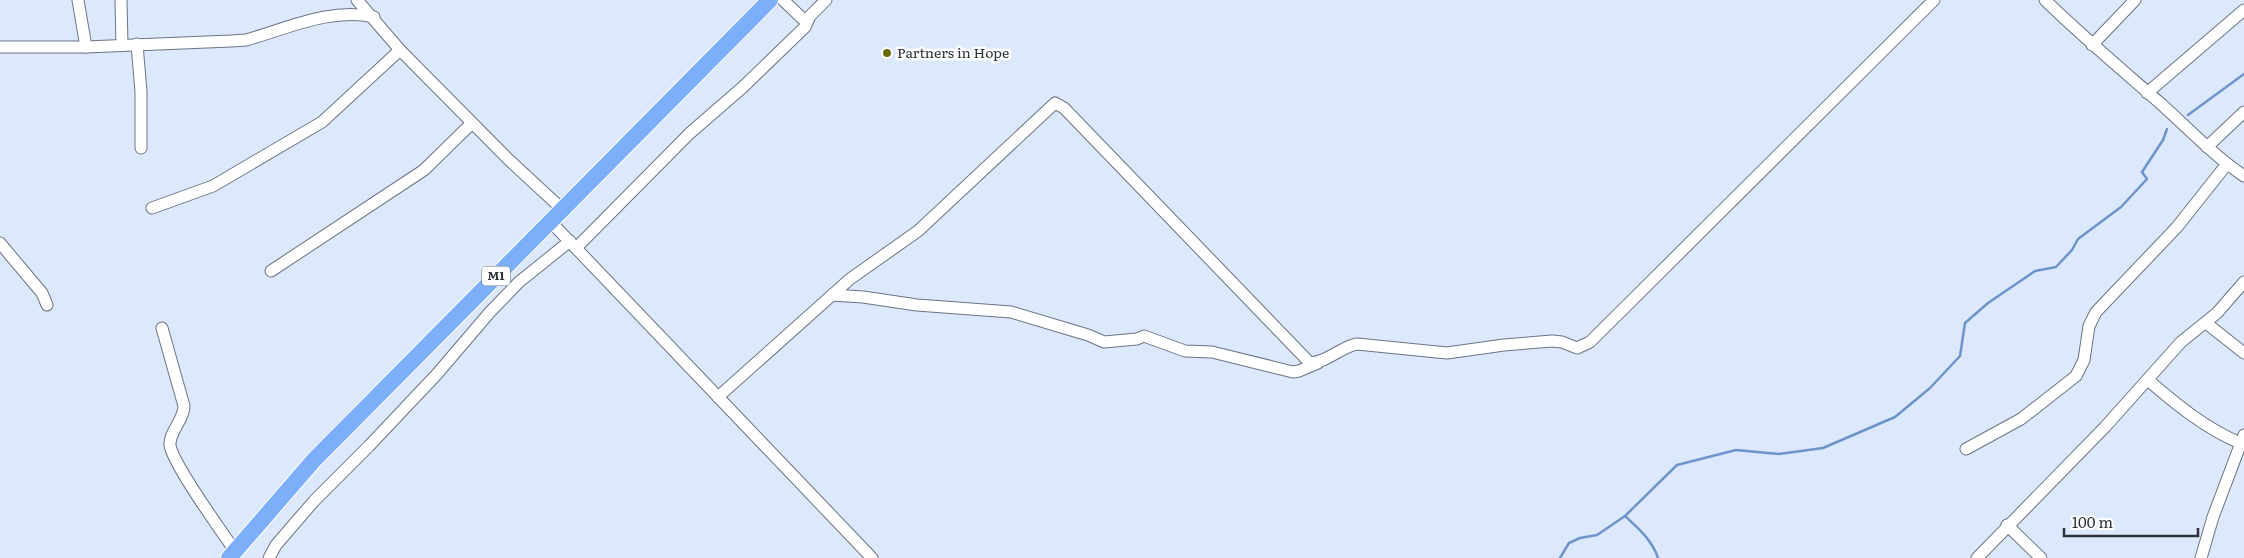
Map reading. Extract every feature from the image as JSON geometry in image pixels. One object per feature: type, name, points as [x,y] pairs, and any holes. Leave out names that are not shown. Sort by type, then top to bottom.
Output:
[{"type":"highway","name":"M1","points":[[232,554],[314,460],[770,0]]},
{"type":"street","points":[[78,0],[86,47]]},
{"type":"street","points":[[121,0],[122,45]]},
{"type":"street","points":[[357,0],[374,17],[400,50],[472,123],[556,215],[574,244],[872,558]]},
{"type":"street","points":[[783,0],[806,22]]},
{"type":"street","points":[[268,558],[276,545],[314,501],[437,374],[490,312],[519,282],[574,244],[805,27],[806,22],[826,0]]},
{"type":"street","points":[[832,295],[863,297],[917,305],[1011,312],[1088,335],[1104,342],[1137,339],[1144,336],[1185,350],[1212,352],[1293,372],[1318,363],[1345,347],[1357,344],[1447,353],[1552,341],[1562,342],[1577,348],[1590,342],[1934,0]]},
{"type":"street","points":[[2045,0],[2092,45],[2207,147],[2244,176]]},
{"type":"street","points":[[2092,45],[2135,0]]},
{"type":"street","points":[[2147,92],[2244,10]]},
{"type":"street","points":[[0,47],[86,47],[246,40],[334,15],[374,17]]},
{"type":"street","points":[[137,44],[141,92],[141,148]]},
{"type":"street","points":[[152,208],[213,186],[322,122],[400,50]]},
{"type":"street","points":[[718,397],[850,279],[918,231],[1055,103],[1064,108],[1309,362],[1318,363]]},
{"type":"street","points":[[2207,147],[2244,112]]},
{"type":"street","points":[[271,270],[403,186],[439,157],[472,123]]},
{"type":"street","points":[[1966,449],[2021,419],[2076,376],[2084,360],[2089,326],[2096,312],[2177,227],[2227,164]]},
{"type":"street","points":[[0,242],[42,293],[48,305]]},
{"type":"street","points":[[1977,558],[2007,525],[2105,427],[2181,342],[2192,331],[2206,323],[2244,282]]},
{"type":"street","points":[[2206,323],[2244,353]]},
{"type":"street","points":[[162,328],[184,406],[182,417],[171,440],[171,450],[232,554]]},
{"type":"street","points":[[2148,380],[2201,423],[2219,434],[2242,439],[2213,517],[2201,558]]},
{"type":"street","points":[[2007,525],[2041,558]]},
{"type":"waterway","points":[[2188,115],[2244,74]]},
{"type":"waterway","points":[[1560,558],[1569,543],[1580,538],[1597,535],[1625,516],[1677,465],[1736,450],[1779,454],[1823,448],[1895,417],[1930,388],[1960,356],[1965,323],[1988,303],[2035,271],[2056,267],[2072,250],[2078,239],[2121,207],[2147,179],[2142,172],[2163,140],[2167,129]]},
{"type":"waterway","points":[[1625,516],[1649,540],[1658,558]]},
{"type":"place","name":"Partners in Hope","points":[[887,53]]}]
